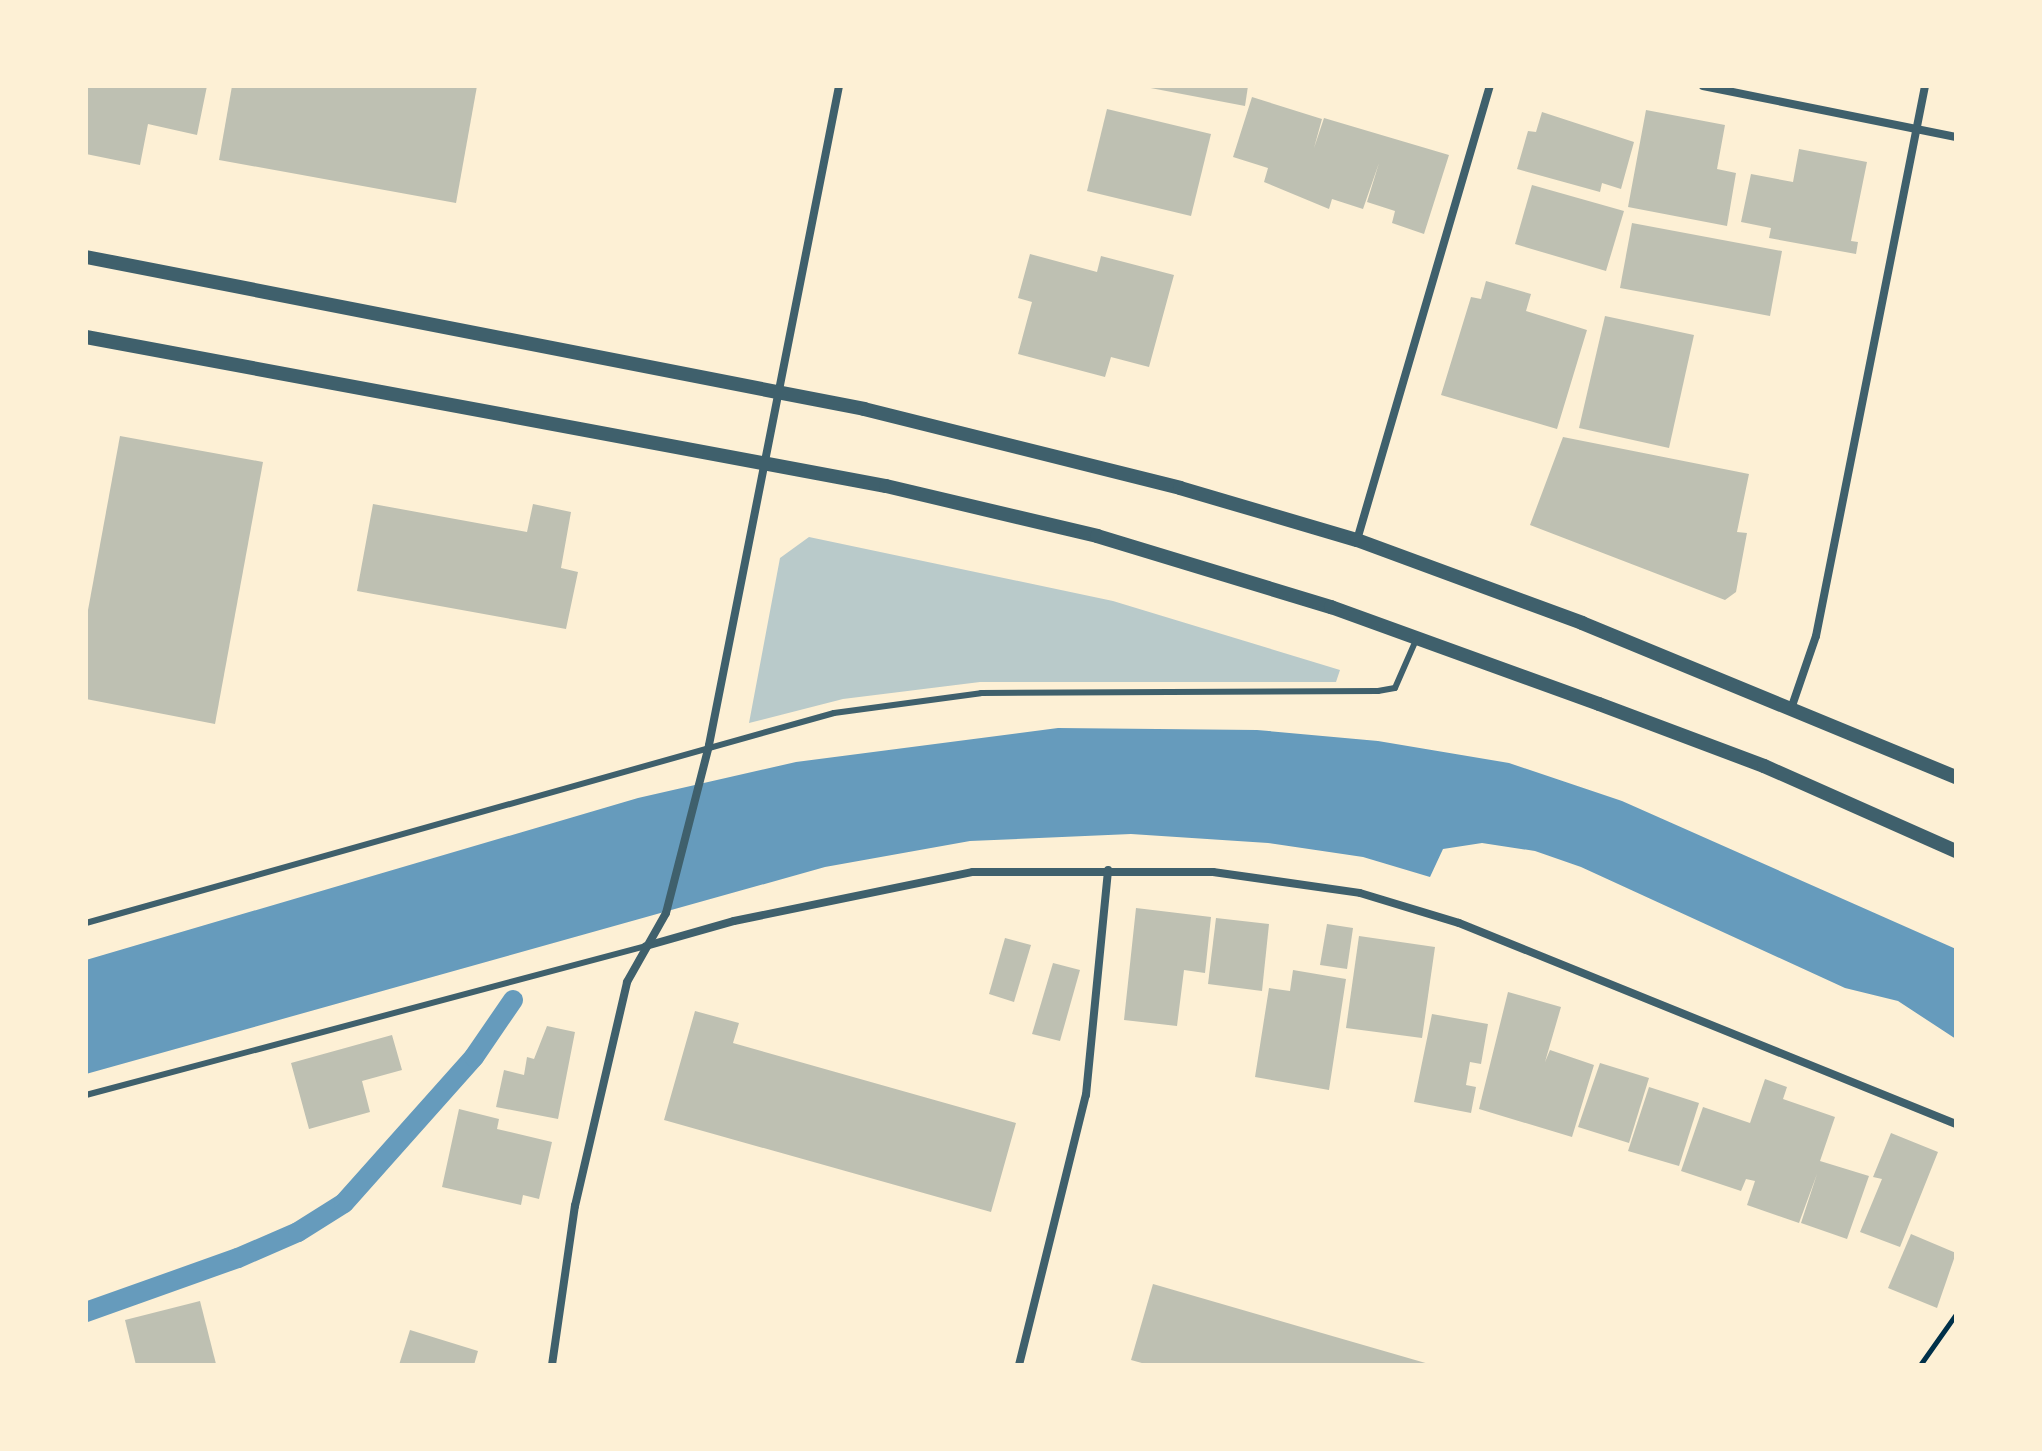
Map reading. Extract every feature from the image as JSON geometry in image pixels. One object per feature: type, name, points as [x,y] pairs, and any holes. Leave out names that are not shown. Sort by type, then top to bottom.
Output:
[{"type":"street","points":[[552,1365],[575,1206],[627,982],[666,913],[709,745],[839,86]]},
{"type":"street","points":[[1357,540],[1490,86]]},
{"type":"street","points":[[1703,86],[1956,137]]},
{"type":"street","points":[[1792,706],[1816,636],[1925,86]]},
{"type":"street","points":[[86,257],[779,391],[985,436],[1357,540],[1792,706],[1956,777]]},
{"type":"street","points":[[86,337],[886,486],[1097,536],[1417,638],[1764,766],[1956,851]]},
{"type":"street","points":[[1019,1365],[1086,1095],[1108,870]]},
{"type":"street","points":[[646,946],[734,921],[973,872],[1213,872],[1360,893],[1459,923],[1956,1124]]},
{"type":"lane","points":[[86,923],[709,745],[834,713],[981,693],[1378,691],[1395,688],[1417,638]]},
{"type":"lane","points":[[86,1095],[646,946]]},
{"type":"path","points":[[1920,1365],[1956,1314]]},
{"type":"shaded area","points":[[809,537],[1113,601],[1340,670],[1336,682],[980,682],[843,699],[749,723],[780,558]]},
{"type":"water","points":[[1058,728],[1257,730],[1378,741],[1509,763],[1622,801],[1956,949],[1956,1039],[1898,1001],[1845,988],[1581,867],[1535,851],[1482,843],[1443,849],[1430,877],[1363,857],[1268,843],[1131,834],[970,841],[825,867],[86,1074],[86,960],[638,798],[796,762]]},
{"type":"building","points":[[86,86],[207,86],[197,135],[148,124],[140,165],[86,154]]},
{"type":"building","points":[[232,86],[477,86],[456,203],[219,160]]},
{"type":"building","points":[[1140,86],[1248,86],[1245,106]]},
{"type":"building","points":[[1252,97],[1322,119],[1314,148],[1324,118],[1449,155],[1424,234],[1392,223],[1395,211],[1367,202],[1379,163],[1363,209],[1332,199],[1329,209],[1264,182],[1268,168],[1233,157]]},
{"type":"building","points":[[1107,109],[1211,134],[1191,216],[1087,191]]},
{"type":"building","points":[[1646,110],[1725,125],[1717,169],[1736,173],[1727,226],[1628,207]]},
{"type":"building","points":[[1542,112],[1634,142],[1621,189],[1602,183],[1600,192],[1517,169],[1528,131],[1536,132]]},
{"type":"building","points":[[1799,149],[1867,162],[1851,241],[1858,242],[1856,254],[1769,238],[1771,228],[1741,222],[1751,174],[1793,182]]},
{"type":"building","points":[[1532,185],[1624,211],[1606,271],[1515,244]]},
{"type":"building","points":[[1632,223],[1782,251],[1770,316],[1620,288]]},
{"type":"building","points":[[1030,254],[1097,272],[1101,256],[1174,275],[1149,367],[1111,357],[1105,377],[1018,354],[1032,302],[1018,298]]},
{"type":"building","points":[[1486,281],[1531,294],[1526,311],[1587,330],[1557,429],[1441,395],[1471,297],[1481,299]]},
{"type":"building","points":[[1605,316],[1694,335],[1669,448],[1579,428]]},
{"type":"building","points":[[120,436],[263,462],[215,724],[86,699],[86,621]]},
{"type":"building","points":[[1563,437],[1749,474],[1737,532],[1747,533],[1736,592],[1725,600],[1530,525]]},
{"type":"building","points":[[373,504],[527,532],[533,504],[571,512],[561,568],[578,572],[566,629],[357,591]]},
{"type":"building","points":[[1136,908],[1211,917],[1205,973],[1184,970],[1177,1026],[1124,1020]]},
{"type":"building","points":[[1216,918],[1269,924],[1262,991],[1208,984]]},
{"type":"building","points":[[1327,924],[1353,928],[1347,969],[1320,965]]},
{"type":"building","points":[[1359,936],[1435,947],[1422,1038],[1346,1028]]},
{"type":"building","points":[[1005,938],[1031,945],[1014,1002],[989,994]]},
{"type":"building","points":[[1053,963],[1080,970],[1060,1041],[1032,1034]]},
{"type":"building","points":[[1293,970],[1346,979],[1329,1090],[1255,1077],[1269,988],[1290,991]]},
{"type":"building","points":[[1508,992],[1561,1007],[1545,1062],[1550,1050],[1594,1065],[1572,1137],[1479,1109]]},
{"type":"building","points":[[695,1011],[739,1023],[733,1043],[1016,1123],[991,1212],[664,1120]]},
{"type":"building","points":[[1432,1014],[1488,1024],[1481,1064],[1470,1062],[1466,1085],[1476,1087],[1471,1113],[1414,1102]]},
{"type":"building","points":[[547,1026],[575,1032],[558,1119],[496,1107],[504,1070],[524,1075],[527,1057],[534,1059]]},
{"type":"building","points":[[392,1035],[402,1070],[362,1081],[370,1112],[309,1129],[291,1063]]},
{"type":"building","points":[[1600,1063],[1649,1078],[1629,1143],[1578,1127]]},
{"type":"building","points":[[1765,1079],[1787,1087],[1783,1099],[1835,1117],[1820,1161],[1869,1176],[1847,1239],[1801,1223],[1817,1174],[1799,1223],[1747,1205],[1755,1181],[1746,1179],[1741,1191],[1681,1171],[1703,1107],[1750,1123]]},
{"type":"building","points":[[1649,1087],[1699,1103],[1679,1166],[1628,1151]]},
{"type":"building","points":[[459,1109],[499,1119],[497,1129],[552,1142],[539,1199],[523,1195],[521,1205],[442,1187]]},
{"type":"building","points":[[1891,1133],[1938,1152],[1900,1247],[1860,1232],[1882,1179],[1873,1177]]},
{"type":"building","points":[[1911,1234],[1956,1253],[1937,1308],[1888,1288]]},
{"type":"building","points":[[1153,1284],[1429,1365],[1149,1365],[1131,1360]]},
{"type":"building","points":[[200,1301],[216,1364],[136,1365],[125,1320]]},
{"type":"building","points":[[410,1330],[478,1351],[474,1365],[399,1365]]},
{"type":"waterway","points":[[86,1312],[238,1258],[298,1232],[344,1203],[474,1057],[513,1000]]}]
